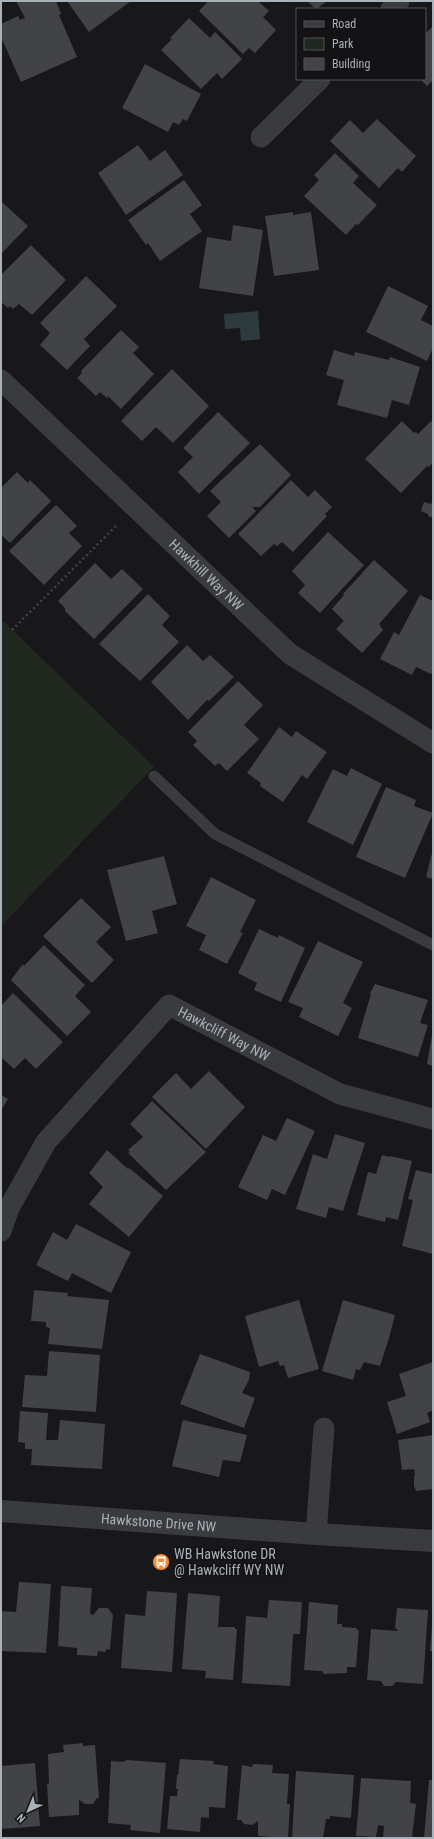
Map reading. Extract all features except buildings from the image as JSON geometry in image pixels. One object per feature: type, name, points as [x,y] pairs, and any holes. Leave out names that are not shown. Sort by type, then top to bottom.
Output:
[{"type":"street","points":[[261,137],[319,80]]},
{"type":"street","name":"Hawkhill Way NW","points":[[1,380],[290,654],[433,743]]},
{"type":"street","name":"Hawkcliff Way NW","points":[[1,1231],[9,1208],[46,1142],[169,1005],[340,1094],[433,1119]]},
{"type":"street","points":[[316,1534],[324,1428]]},
{"type":"street","name":"Hawkstone Drive NW","points":[[1,1512],[433,1541]]},
{"type":"lane","points":[[154,776],[215,834],[433,945]]},
{"type":"path","points":[[12,630],[135,507]]},
{"type":"green space","points":[[1,619],[154,767],[1,926]]},
{"type":"shaded area","points":[[258,311],[260,339],[241,341],[240,328],[225,329],[224,314]]},
{"type":"place","name":"WB Hawkstone DR @ Hawkcliff WY NW","points":[[161,1562]]}]
